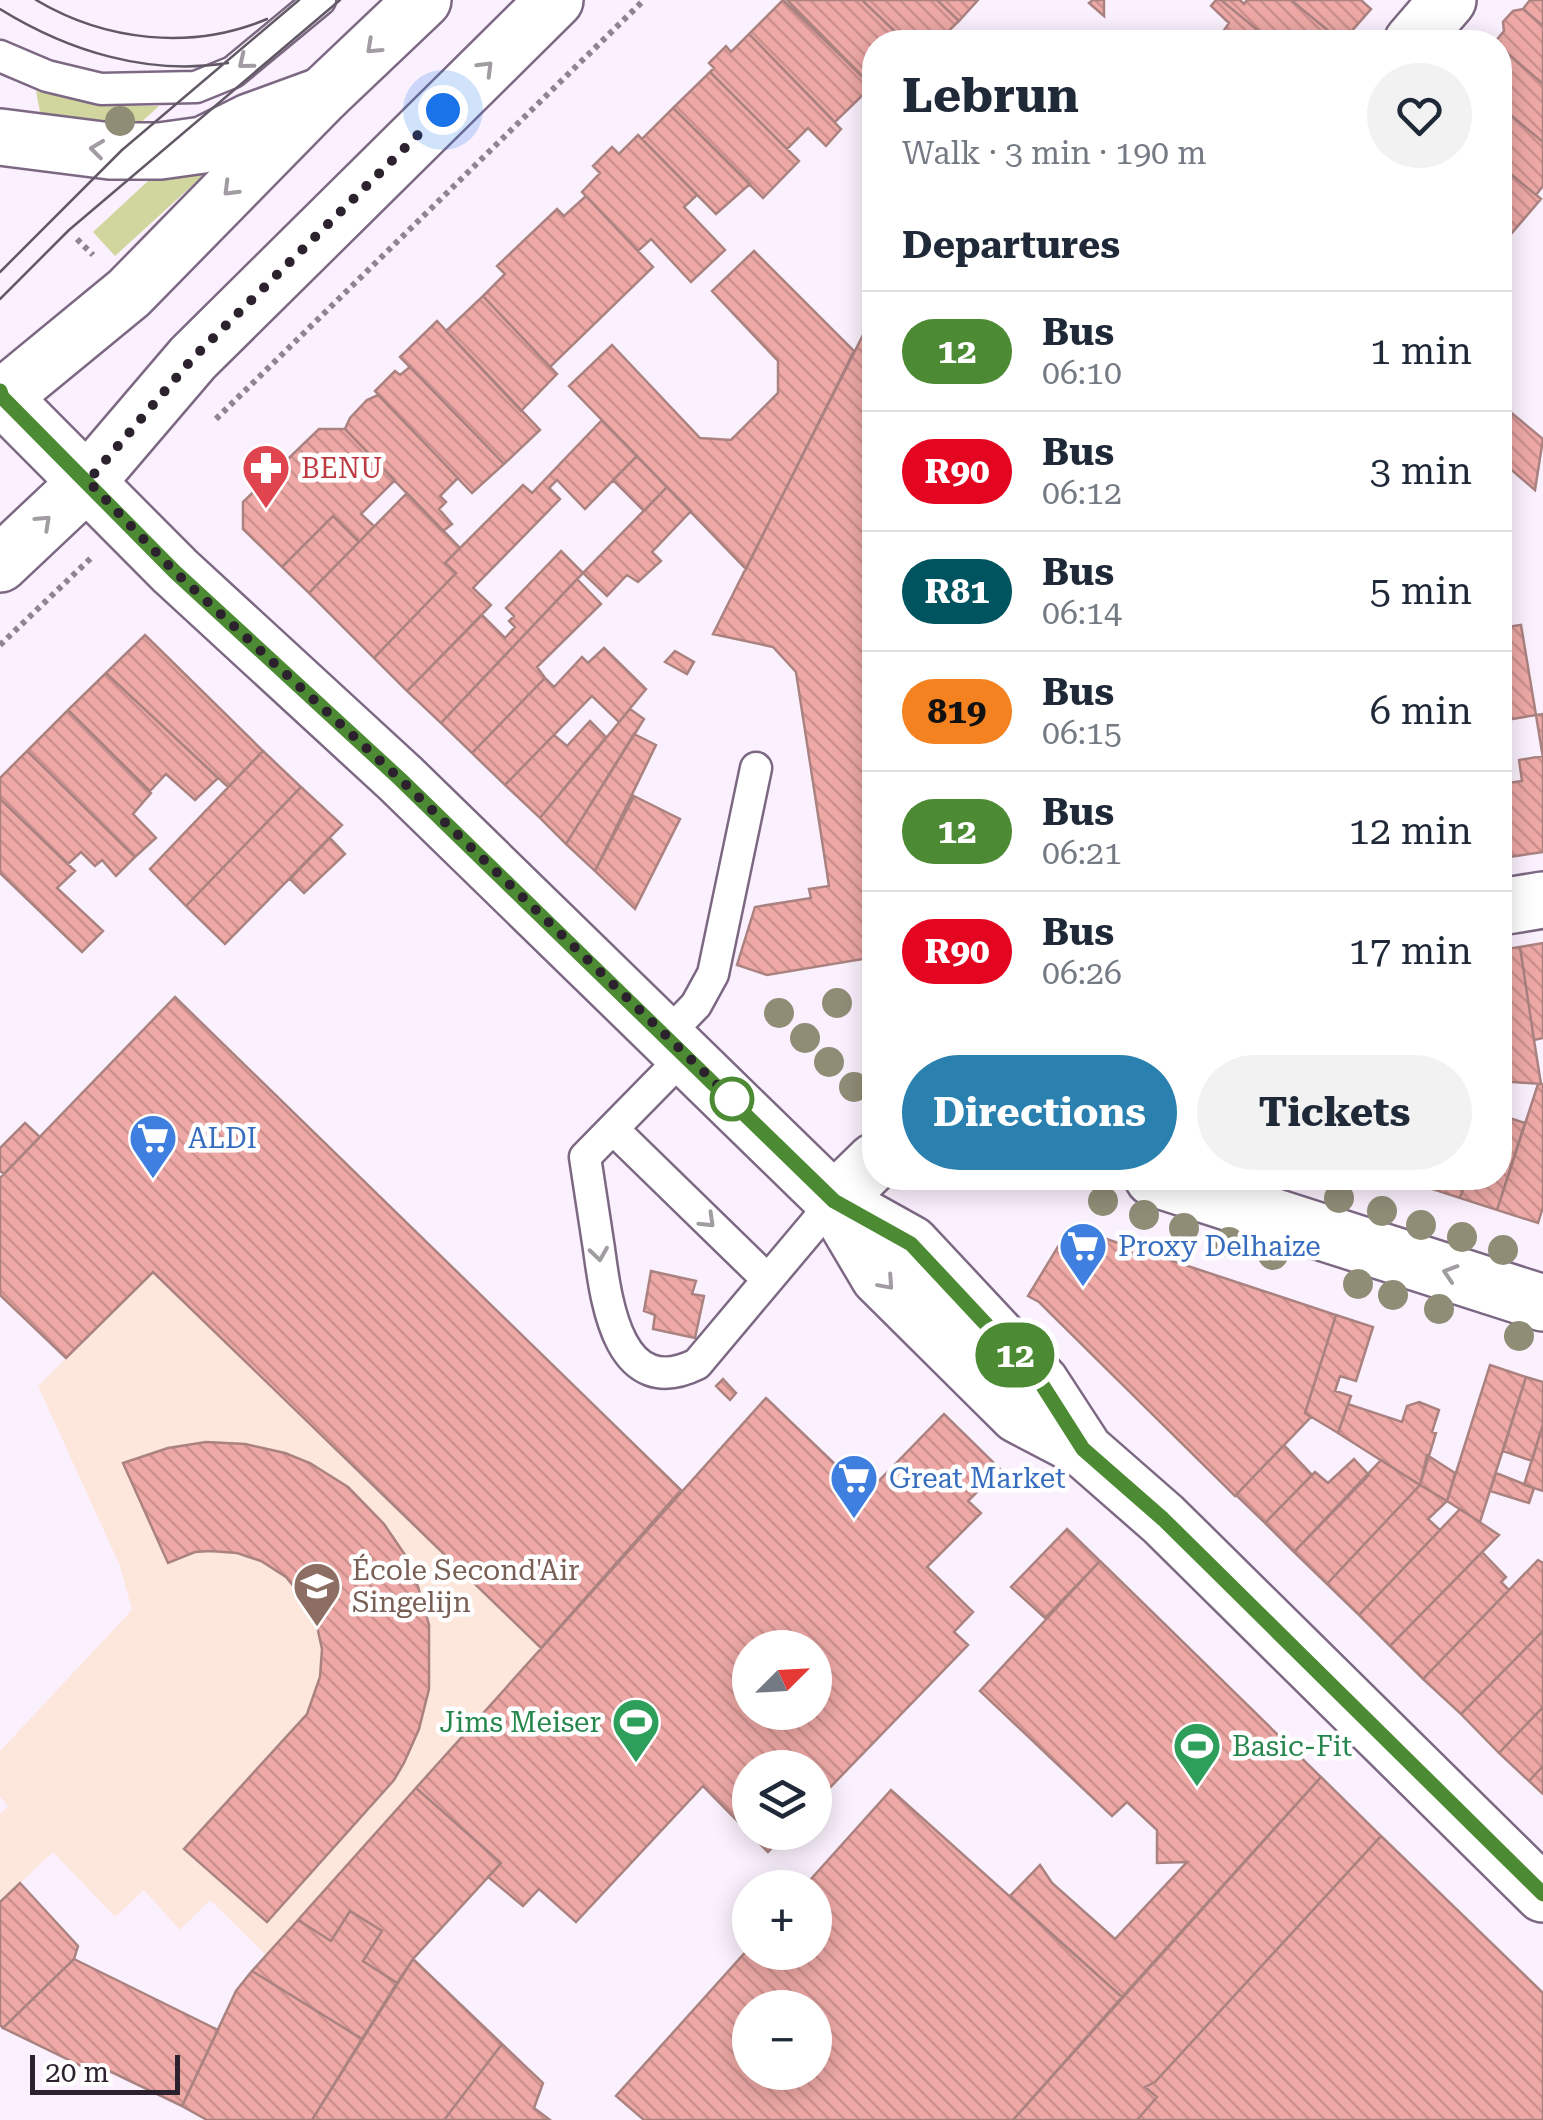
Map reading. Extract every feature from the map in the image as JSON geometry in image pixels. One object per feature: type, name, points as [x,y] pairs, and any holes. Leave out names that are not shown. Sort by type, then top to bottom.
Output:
[{"type":"main road","points":[[424,0],[323,95],[129,293],[0,396],[175,572],[400,779],[834,1201],[911,1244],[1041,1383],[1083,1449],[1163,1519],[1543,1894]]},
{"type":"main road","points":[[0,564],[88,481],[193,358],[554,0]]},
{"type":"main road","points":[[1422,30],[1448,0]]},
{"type":"main road","points":[[0,136],[110,151],[203,146],[249,122],[323,95]]},
{"type":"main road","points":[[1512,905],[1543,900]]},
{"type":"main road","points":[[834,1201],[862,1174]]},
{"type":"main road","points":[[1190,1190],[1543,1303]]},
{"type":"lane","points":[[0,56],[47,76],[88,87],[196,88],[233,72],[320,0]]},
{"type":"lane","points":[[756,768],[713,974],[676,1045],[613,1128],[585,1157],[607,1306],[615,1333],[630,1355],[659,1371],[672,1373],[697,1364],[834,1201]]},
{"type":"lane","points":[[613,1128],[767,1279]]},
{"type":"path","points":[[212,424],[644,0]]},
{"type":"path","points":[[0,645],[75,575]]},
{"type":"shaded area","name":"École Second'Air Singelijn","points":[[153,1272],[541,1648],[267,1956],[210,1900],[180,1930],[144,1890],[115,1917],[53,1852],[0,1902],[0,1814],[8,1806],[0,1797],[0,1751],[132,1610],[120,1566],[38,1386]]},
{"type":"green space","points":[[36,91],[103,105],[159,106],[123,139],[43,128]]},
{"type":"green space","points":[[162,168],[207,172],[115,256],[93,232]]},
{"type":"building","points":[[783,0],[862,76],[862,96],[835,122],[749,34]]},
{"type":"building","points":[[787,0],[862,0],[893,30],[862,30],[862,76]]},
{"type":"building","points":[[862,0],[937,0],[959,21],[950,30],[893,30]]},
{"type":"building","points":[[937,0],[978,0],[959,21]]},
{"type":"building","points":[[1104,0],[1104,16],[1089,3]]},
{"type":"building","points":[[1221,0],[1257,30],[1224,30],[1229,23],[1211,6]]},
{"type":"building","points":[[1221,0],[1240,0],[1244,4],[1247,0],[1291,0],[1327,30],[1257,30]]},
{"type":"building","points":[[1291,0],[1361,0],[1371,9],[1353,30],[1327,30]]},
{"type":"building","points":[[1530,0],[1543,0],[1543,26],[1523,9]]},
{"type":"building","points":[[1523,9],[1543,26],[1543,84],[1512,57],[1512,30],[1504,30],[1503,22],[1513,11]]},
{"type":"building","points":[[749,34],[841,129],[826,146],[808,128],[787,149],[710,72],[714,68],[709,63],[726,46],[731,52]]},
{"type":"building","points":[[1512,57],[1543,84],[1543,142],[1512,116]]},
{"type":"building","points":[[710,72],[799,161],[763,198],[673,108]]},
{"type":"building","points":[[673,108],[750,184],[716,214],[642,139]]},
{"type":"building","points":[[1512,116],[1543,142],[1543,186],[1536,195],[1512,175]]},
{"type":"building","points":[[638,135],[697,195],[684,207],[725,250],[691,282],[651,239],[638,251],[582,192],[600,173],[593,166],[612,147],[619,154]]},
{"type":"building","points":[[1512,175],[1541,199],[1512,233]]},
{"type":"building","points":[[586,196],[653,267],[550,367],[483,296],[505,274],[497,266],[557,209],[564,216]]},
{"type":"building","points":[[754,251],[854,351],[746,569],[569,386],[612,345],[700,438],[731,440],[778,393],[778,361],[712,291]]},
{"type":"building","points":[[483,296],[557,374],[521,411],[446,331]]},
{"type":"building","points":[[437,321],[540,430],[504,464],[400,357]]},
{"type":"building","points":[[862,337],[862,959],[767,975],[737,965],[755,907],[811,898],[809,889],[829,886],[796,672],[773,647],[713,634]]},
{"type":"building","points":[[410,367],[504,464],[472,493],[375,391],[395,371],[400,375]]},
{"type":"building","points":[[378,395],[458,478],[440,496],[446,502],[439,509],[452,524],[443,531],[345,429],[367,400]]},
{"type":"building","points":[[1512,413],[1543,439],[1535,490],[1512,470]]},
{"type":"building","points":[[602,420],[637,456],[585,509],[557,480],[549,488],[560,499],[473,588],[491,605],[407,691],[374,658],[456,573],[445,563],[523,485],[532,493]]},
{"type":"building","points":[[319,429],[345,429],[395,480],[361,514],[374,526],[359,542],[333,516],[282,567],[243,529],[243,502]]},
{"type":"building","points":[[637,456],[667,487],[644,511],[613,480]]},
{"type":"building","points":[[667,487],[691,511],[652,552],[661,561],[638,582],[627,575],[607,596],[583,573]]},
{"type":"building","points":[[407,493],[460,548],[445,563],[456,573],[374,658],[309,593]]},
{"type":"building","points":[[333,516],[359,542],[309,593],[282,567]]},
{"type":"building","points":[[561,551],[583,573],[441,723],[407,691],[482,615],[505,638],[515,627],[509,621],[514,616],[506,608]]},
{"type":"building","points":[[577,579],[601,604],[537,667],[545,678],[472,753],[441,723]]},
{"type":"building","points":[[1521,625],[1536,715],[1512,719],[1512,626]]},
{"type":"building","points":[[145,635],[263,751],[228,787],[106,673]]},
{"type":"building","points":[[604,648],[646,689],[619,722],[592,696],[505,785],[472,753],[545,678],[554,687],[582,657],[588,663]]},
{"type":"building","points":[[675,651],[694,662],[687,674],[665,662]]},
{"type":"building","points":[[106,673],[218,778],[195,800],[166,774],[150,791],[68,710]]},
{"type":"building","points":[[630,709],[644,719],[566,844],[540,818]]},
{"type":"building","points":[[68,710],[151,793],[133,814],[156,838],[135,857],[27,751]]},
{"type":"building","points":[[1543,714],[1543,758],[1536,715]]},
{"type":"building","points":[[590,721],[606,737],[540,818],[505,785],[554,735],[567,746]]},
{"type":"building","points":[[634,734],[656,745],[595,871],[566,844]]},
{"type":"building","points":[[27,751],[135,857],[116,876],[102,860],[95,866],[81,852],[68,864],[0,799],[0,778]]},
{"type":"building","points":[[263,751],[301,787],[186,906],[150,869]]},
{"type":"building","points":[[1543,756],[1543,852],[1512,857],[1512,782],[1522,781],[1519,760]]},
{"type":"building","points":[[301,787],[342,825],[225,944],[186,906]]},
{"type":"building","points":[[634,796],[680,819],[635,909],[595,871]]},
{"type":"building","points":[[0,799],[75,871],[57,888],[103,931],[82,952],[0,873]]},
{"type":"building","points":[[330,838],[345,854],[304,893],[290,879]]},
{"type":"building","points":[[1543,943],[1543,1038],[1534,1040],[1520,947]]},
{"type":"building","points":[[1520,947],[1541,1084],[1512,1082],[1512,948]]},
{"type":"building","points":[[175,997],[681,1490],[541,1648],[153,1272],[66,1358],[0,1295],[0,1178]]},
{"type":"building","points":[[1538,1084],[1543,1084],[1543,1207],[1538,1223],[1497,1210],[1504,1190],[1512,1190],[1512,1164]]},
{"type":"building","points":[[1512,1119],[1525,1123],[1512,1163]]},
{"type":"building","points":[[25,1123],[40,1137],[4,1174],[0,1171],[0,1148]]},
{"type":"building","points":[[1435,1190],[1463,1190],[1460,1198]]},
{"type":"building","points":[[1463,1190],[1503,1190],[1497,1210],[1460,1198]]},
{"type":"building","points":[[1070,1227],[1336,1315],[1305,1413],[1311,1417],[1235,1496],[1039,1302],[1028,1296]]},
{"type":"building","points":[[651,1271],[696,1281],[692,1294],[704,1296],[695,1338],[653,1329],[655,1315],[644,1311]]},
{"type":"building","points":[[1336,1315],[1373,1327],[1356,1381],[1340,1376],[1335,1391],[1351,1396],[1338,1433],[1305,1413]]},
{"type":"building","points":[[1490,1365],[1526,1377],[1480,1522],[1447,1501]]},
{"type":"building","points":[[1526,1377],[1543,1382],[1543,1424],[1532,1461],[1503,1451]]},
{"type":"building","points":[[723,1379],[736,1393],[730,1400],[716,1386]]},
{"type":"building","points":[[766,1398],[866,1494],[944,1414],[1000,1469],[968,1501],[981,1513],[927,1567],[973,1612],[954,1632],[968,1645],[832,1785],[832,1750],[732,1750],[732,1815],[703,1786],[576,1922],[539,1889],[523,1906],[488,1877],[501,1863],[416,1788]]},
{"type":"building","points":[[1419,1402],[1439,1410],[1420,1485],[1338,1433],[1348,1404],[1402,1422],[1407,1406]]},
{"type":"building","points":[[1543,1424],[1543,1491],[1524,1485]]},
{"type":"building","points":[[206,1442],[245,1444],[285,1453],[310,1463],[348,1487],[384,1524],[405,1555],[429,1625],[429,1689],[419,1729],[404,1763],[394,1780],[267,1922],[184,1849],[307,1714],[320,1677],[322,1649],[315,1617],[307,1603],[286,1577],[261,1561],[237,1553],[210,1551],[195,1552],[168,1563],[123,1463],[168,1448]]},
{"type":"building","points":[[1284,1445],[1312,1475],[1265,1523],[1236,1495]]},
{"type":"building","points":[[1427,1455],[1455,1473],[1447,1501],[1420,1485]]},
{"type":"building","points":[[1354,1459],[1369,1475],[1294,1552],[1265,1523],[1315,1472],[1328,1483]]},
{"type":"building","points":[[1381,1460],[1420,1485],[1327,1584],[1294,1552]]},
{"type":"building","points":[[1496,1473],[1534,1488],[1529,1503],[1490,1491]]},
{"type":"building","points":[[1420,1485],[1447,1501],[1428,1519],[1440,1530],[1359,1615],[1327,1584]]},
{"type":"building","points":[[1460,1509],[1499,1535],[1390,1646],[1359,1615]]},
{"type":"building","points":[[1067,1529],[1100,1561],[1045,1618],[1011,1587]]},
{"type":"building","points":[[1482,1552],[1506,1577],[1501,1582],[1509,1590],[1423,1679],[1390,1646]]},
{"type":"building","points":[[1538,1560],[1543,1563],[1543,1631],[1461,1714],[1423,1679]]},
{"type":"building","name":"Basic-Fit","points":[[1100,1561],[1321,1777],[1122,1997],[1010,1896],[1040,1865],[1052,1883],[1115,1939],[1187,1862],[1157,1863],[1157,1830],[1127,1802],[1112,1816],[980,1691]]},
{"type":"building","points":[[1543,1631],[1543,1707],[1499,1753],[1461,1714]]},
{"type":"building","points":[[1543,1707],[1543,1766],[1529,1781],[1499,1753]]},
{"type":"building","points":[[1543,1766],[1543,1794],[1529,1781]]},
{"type":"building","points":[[1321,1777],[1381,1836],[1155,2082],[1145,2087],[1157,2097],[1137,2120],[1013,2120]]},
{"type":"building","points":[[416,1788],[501,1863],[413,1959],[397,1983],[363,1961],[382,1931],[350,1911],[331,1941],[298,1920]]},
{"type":"building","points":[[891,1790],[1122,1997],[1013,2120],[644,2120],[616,2096],[732,1967],[832,1970],[832,1870],[819,1870]]},
{"type":"building","points":[[1381,1836],[1543,1993],[1543,2120],[1137,2120],[1157,2097],[1145,2087],[1155,2082]]},
{"type":"building","points":[[20,1883],[78,1946],[74,1959],[3,2028],[0,1902]]},
{"type":"building","points":[[350,1911],[382,1931],[363,1961],[397,1983],[362,2039],[252,1971],[298,1920],[331,1941]]},
{"type":"building","points":[[74,1959],[218,2030],[182,2106],[101,2067],[98,2074],[3,2028]]},
{"type":"building","points":[[413,1959],[502,2044],[444,2120],[312,2120]]},
{"type":"building","points":[[252,1971],[362,2039],[312,2120],[207,2120],[182,2106],[236,1991]]},
{"type":"building","points":[[502,2044],[543,2083],[534,2108],[550,2120],[444,2120]]},
{"type":"tram line","points":[[36,0],[91,25],[149,37],[209,35],[267,19]]},
{"type":"tram line","points":[[0,272],[122,150],[299,0]]},
{"type":"tram line","points":[[0,299],[69,230],[340,0]]},
{"type":"tram line","points":[[0,9],[53,37],[110,57],[168,66],[228,63]]},
{"type":"bus line","name":"12","points":[[0,391],[175,572],[400,779],[834,1201],[911,1244],[1041,1383],[1083,1449],[1163,1519],[1543,1894]]},
{"type":"place","name":"BENU","points":[[266,510]]},
{"type":"place","name":"ALDI","points":[[153,1180]]},
{"type":"place","name":"Proxy Delhaize","points":[[1083,1288]]},
{"type":"place","name":"Great Market","points":[[854,1520]]},
{"type":"place","name":"École Second'Air Singelijn","points":[[317,1628]]},
{"type":"place","name":"Jims Meiser","points":[[636,1764]]},
{"type":"place","name":"Basic-Fit","points":[[1197,1788]]},
{"type":"route","points":[[443,110],[193,358],[88,481],[175,572],[400,779],[732,1099]]}]
